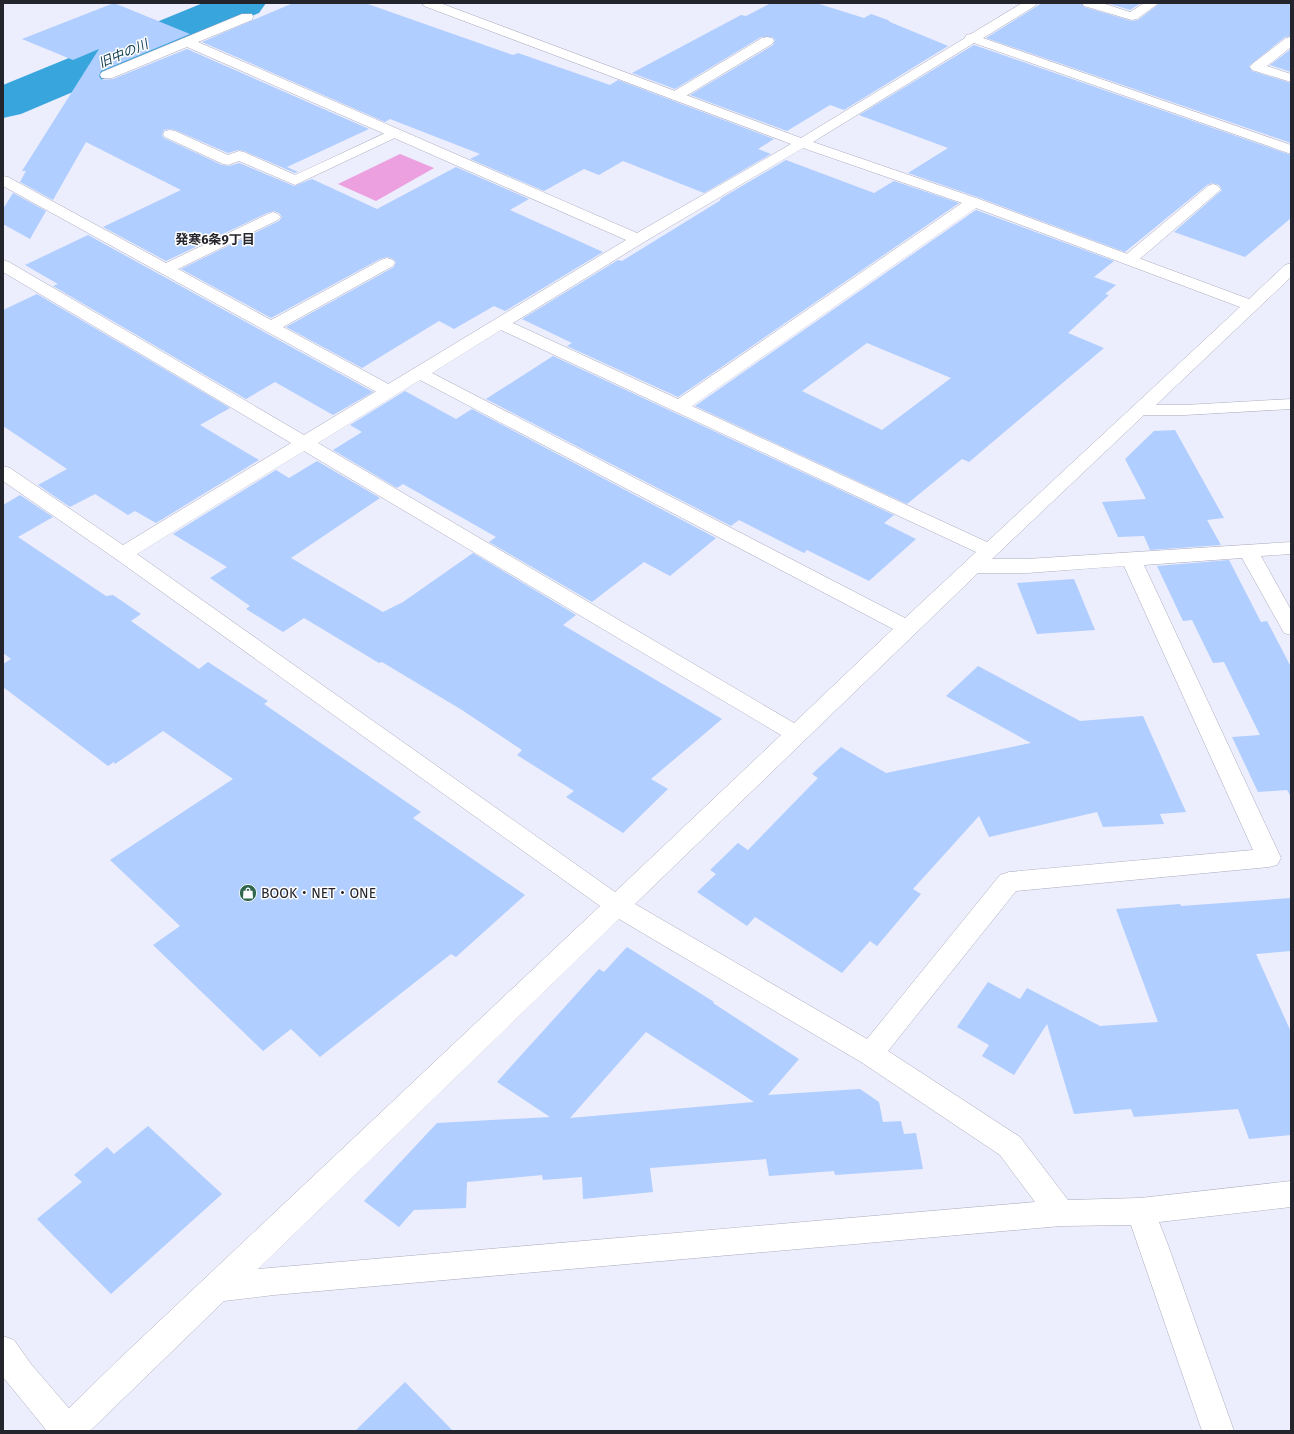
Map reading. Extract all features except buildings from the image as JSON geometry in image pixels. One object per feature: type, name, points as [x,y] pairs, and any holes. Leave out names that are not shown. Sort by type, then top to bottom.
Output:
[{"type":"street","points":[[428,3],[802,143],[974,202],[1251,305]]},
{"type":"street","points":[[123,554],[638,239],[802,143],[1030,3]]},
{"type":"street","points":[[1088,3],[1132,16],[1153,3]]},
{"type":"street","points":[[107,75],[247,17]]},
{"type":"street","points":[[971,38],[1291,150]]},
{"type":"street","points":[[676,96],[768,41]]},
{"type":"street","points":[[1291,41],[1257,67],[1291,78]]},
{"type":"street","points":[[186,42],[638,239]]},
{"type":"street","points":[[170,134],[228,161],[239,156],[295,182],[394,133]]},
{"type":"street","points":[[3,180],[388,392]]},
{"type":"street","points":[[1129,260],[1213,189]]},
{"type":"street","points":[[679,407],[974,202]]},
{"type":"street","points":[[166,269],[273,217]]},
{"type":"street","points":[[270,326],[387,262]]},
{"type":"street","points":[[3,265],[796,734]]},
{"type":"street","points":[[3,1351],[20,1375],[68,1431],[127,1372],[217,1288],[907,628],[1291,268]]},
{"type":"street","points":[[500,323],[679,407],[982,558],[1027,566],[1291,548]]},
{"type":"street","points":[[419,373],[907,628]]},
{"type":"street","points":[[1138,410],[1185,410],[1291,404]]},
{"type":"street","points":[[3,472],[123,554],[616,906],[870,1054],[1010,1146],[1061,1213]]},
{"type":"street","points":[[1248,551],[1291,628]]},
{"type":"street","points":[[870,1054],[1009,882],[1269,858],[1131,559]]},
{"type":"street","points":[[217,1288],[274,1281],[1061,1213],[1140,1211],[1291,1194]]},
{"type":"street","points":[[1140,1211],[1154,1245],[1218,1431]]},
{"type":"shaded area","points":[[400,154],[434,168],[376,201],[338,184]]},
{"type":"waterway","name":"旧中の川","points":[[3,103],[243,3]]},
{"type":"place","name":"BOOK・NET・ONE","points":[[248,893]]},
{"type":"district","name":"発寒6条9丁目","points":[[215,239]]}]
